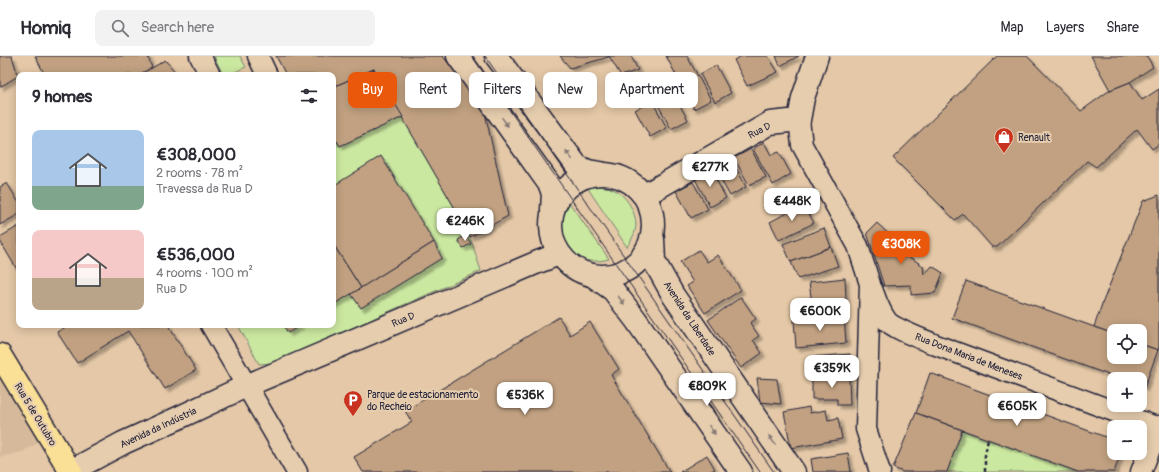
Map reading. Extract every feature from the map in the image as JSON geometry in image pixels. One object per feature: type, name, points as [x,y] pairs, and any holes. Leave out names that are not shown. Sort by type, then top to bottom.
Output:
[{"type":"main road","name":"Rua 5 de Outubro","points":[[0,355],[69,472]]},
{"type":"street","points":[[200,56],[208,72]]},
{"type":"street","points":[[258,56],[266,72]]},
{"type":"street","points":[[458,56],[550,184],[553,194],[550,225],[553,240],[560,254],[568,264],[579,271],[592,275],[604,276],[628,270],[645,253],[652,239],[654,226],[652,210],[645,195],[633,183],[618,175],[588,171],[577,166],[496,56]]},
{"type":"street","points":[[817,56],[803,98],[798,120],[802,145],[858,246],[870,284],[866,429],[880,472]]},
{"type":"street","name":"Rua D","points":[[645,195],[770,123],[798,120]]},
{"type":"street","points":[[552,210],[556,200],[571,184],[580,178],[591,174],[601,173]]},
{"type":"street","name":"Avenida da Liberdade","points":[[652,239],[654,261],[673,295],[794,472]]},
{"type":"street","name":"Rua D","points":[[246,386],[560,254]]},
{"type":"street","points":[[592,275],[613,290],[636,320],[741,472]]},
{"type":"street","name":"Rua Dona Maria de Meneses","points":[[870,284],[881,311],[888,322],[900,329],[936,345],[1159,427]]},
{"type":"street","points":[[213,328],[297,472]]},
{"type":"street","name":"Avenida da Indústria","points":[[69,472],[95,466],[123,443],[246,386]]},
{"type":"street","points":[[1141,472],[1159,427]]},
{"type":"path","points":[[985,472],[985,455],[988,440]]},
{"type":"shaded area","points":[[0,375],[41,441],[22,452],[0,457]]},
{"type":"green space","points":[[214,56],[240,56],[246,67],[235,72],[222,72]]},
{"type":"green space","points":[[403,117],[468,231],[481,271],[272,363],[259,364],[240,328],[336,328],[336,142],[340,146]]},
{"type":"green space","points":[[598,186],[610,188],[618,192],[626,199],[632,208],[636,227],[627,247],[587,187]]},
{"type":"green space","points":[[568,201],[609,259],[597,261],[584,260],[564,243],[560,236],[559,227],[562,213]]},
{"type":"green space","points":[[962,430],[1078,472],[947,472]]},
{"type":"building","points":[[0,56],[12,56],[17,72],[16,77],[0,87]]},
{"type":"building","points":[[35,56],[150,56],[148,57],[152,68],[144,72],[43,72]]},
{"type":"building","points":[[276,56],[443,56],[455,72],[405,72],[405,108],[461,108],[461,80],[469,91],[469,108],[481,108],[485,113],[508,216],[470,237],[468,231],[397,108],[397,72],[376,72],[374,69],[367,72],[348,72],[348,80],[336,86],[336,72],[284,72]]},
{"type":"building","points":[[560,56],[609,56],[609,57],[570,68]]},
{"type":"building","points":[[609,56],[631,56],[638,70],[632,72],[619,72]]},
{"type":"building","points":[[666,56],[687,56],[696,72],[674,72]]},
{"type":"building","points":[[742,56],[768,56],[778,72],[747,86],[734,60]]},
{"type":"building","points":[[776,56],[799,56],[780,66]]},
{"type":"building","name":"Renault","points":[[997,56],[1027,56],[1081,111],[1110,90],[1130,82],[1142,100],[1159,89],[1159,144],[1152,149],[1137,129],[1096,167],[1087,161],[997,247],[992,247],[963,214],[955,220],[893,158]]},
{"type":"building","points":[[1091,56],[1147,56],[1153,67],[1130,82],[1110,90]]},
{"type":"building","points":[[165,60],[175,72],[144,72]]},
{"type":"building","points":[[716,65],[731,93],[715,102],[700,74]]},
{"type":"building","points":[[374,69],[376,72],[367,72]]},
{"type":"building","points":[[698,76],[711,100],[698,107]]},
{"type":"building","points":[[348,80],[348,108],[397,107],[403,117],[340,146],[336,142],[336,86]]},
{"type":"building","points":[[639,108],[656,108],[667,128],[650,137],[635,110]]},
{"type":"building","points":[[660,108],[681,108],[688,120],[671,129]]},
{"type":"building","points":[[764,142],[771,155],[779,152],[791,174],[773,185],[753,149]]},
{"type":"building","points":[[751,149],[766,177],[749,185],[734,158]]},
{"type":"building","points":[[381,156],[434,242],[361,288],[336,249],[336,184]]},
{"type":"building","points":[[732,160],[746,187],[730,196],[715,169]]},
{"type":"building","points":[[711,170],[726,198],[710,207],[695,179]]},
{"type":"building","points":[[693,182],[708,209],[691,218],[676,191]]},
{"type":"building","points":[[7,183],[16,198],[16,216],[0,225],[0,187]]},
{"type":"building","points":[[1159,195],[1158,350],[1147,346],[1147,324],[1107,324],[1107,332],[1094,327],[1143,201]]},
{"type":"building","points":[[804,204],[814,223],[779,240],[770,222]]},
{"type":"building","points":[[877,223],[899,244],[903,255],[913,259],[923,266],[924,275],[932,266],[943,273],[935,293],[911,295],[911,285],[884,286],[867,233]]},
{"type":"building","points":[[16,228],[16,268],[0,241],[0,237]]},
{"type":"building","points":[[824,228],[831,247],[791,262],[783,244]]},
{"type":"building","points":[[466,235],[471,244],[463,248],[458,240]]},
{"type":"building","points":[[434,242],[442,258],[361,308],[351,294]]},
{"type":"building","points":[[831,247],[838,266],[798,279],[791,262]]},
{"type":"building","points":[[336,249],[361,288],[336,303]]},
{"type":"building","points":[[699,250],[707,262],[718,255],[741,290],[705,313],[687,286],[693,282],[680,262]]},
{"type":"building","points":[[845,278],[846,299],[812,304],[809,282]]},
{"type":"building","points":[[966,281],[1107,331],[1107,364],[1147,364],[1147,346],[1158,350],[1147,380],[1147,372],[1107,372],[1107,374],[952,318]]},
{"type":"building","points":[[741,297],[756,319],[750,323],[759,336],[753,340],[762,353],[741,368],[708,320]]},
{"type":"building","points":[[844,315],[846,343],[796,348],[794,320]]},
{"type":"building","points":[[559,317],[570,335],[590,322],[619,369],[611,375],[670,472],[363,472],[354,457],[412,422],[405,411]]},
{"type":"building","points":[[64,328],[170,328],[196,370],[165,389],[128,331],[77,363],[57,332]]},
{"type":"building","points":[[285,328],[296,328],[288,333]]},
{"type":"building","points":[[850,354],[849,377],[812,378],[811,357]]},
{"type":"building","points":[[930,373],[1107,437],[1107,460],[1118,460],[1114,472],[1078,472],[916,413]]},
{"type":"building","points":[[849,377],[850,405],[837,405],[837,399],[812,399],[812,378]]},
{"type":"building","points":[[757,378],[777,379],[781,404],[760,402]]},
{"type":"building","points":[[701,392],[719,418],[714,422],[695,396]]},
{"type":"building","points":[[809,407],[810,413],[826,410],[828,420],[838,418],[842,439],[791,448],[784,412]]},
{"type":"building","points":[[916,413],[962,430],[947,472],[903,472],[893,468]]},
{"type":"building","points":[[848,453],[851,472],[813,472],[811,459]]},
{"type":"building","points":[[707,455],[715,469],[709,472],[680,472]]},
{"type":"tram line","points":[[472,56],[760,472]]},
{"type":"tram line","points":[[485,56],[774,472]]},
{"type":"place","name":"Renault","points":[[1004,154]]},
{"type":"place","name":"Parque de estacionamento do Recheio","points":[[353,417]]}]
